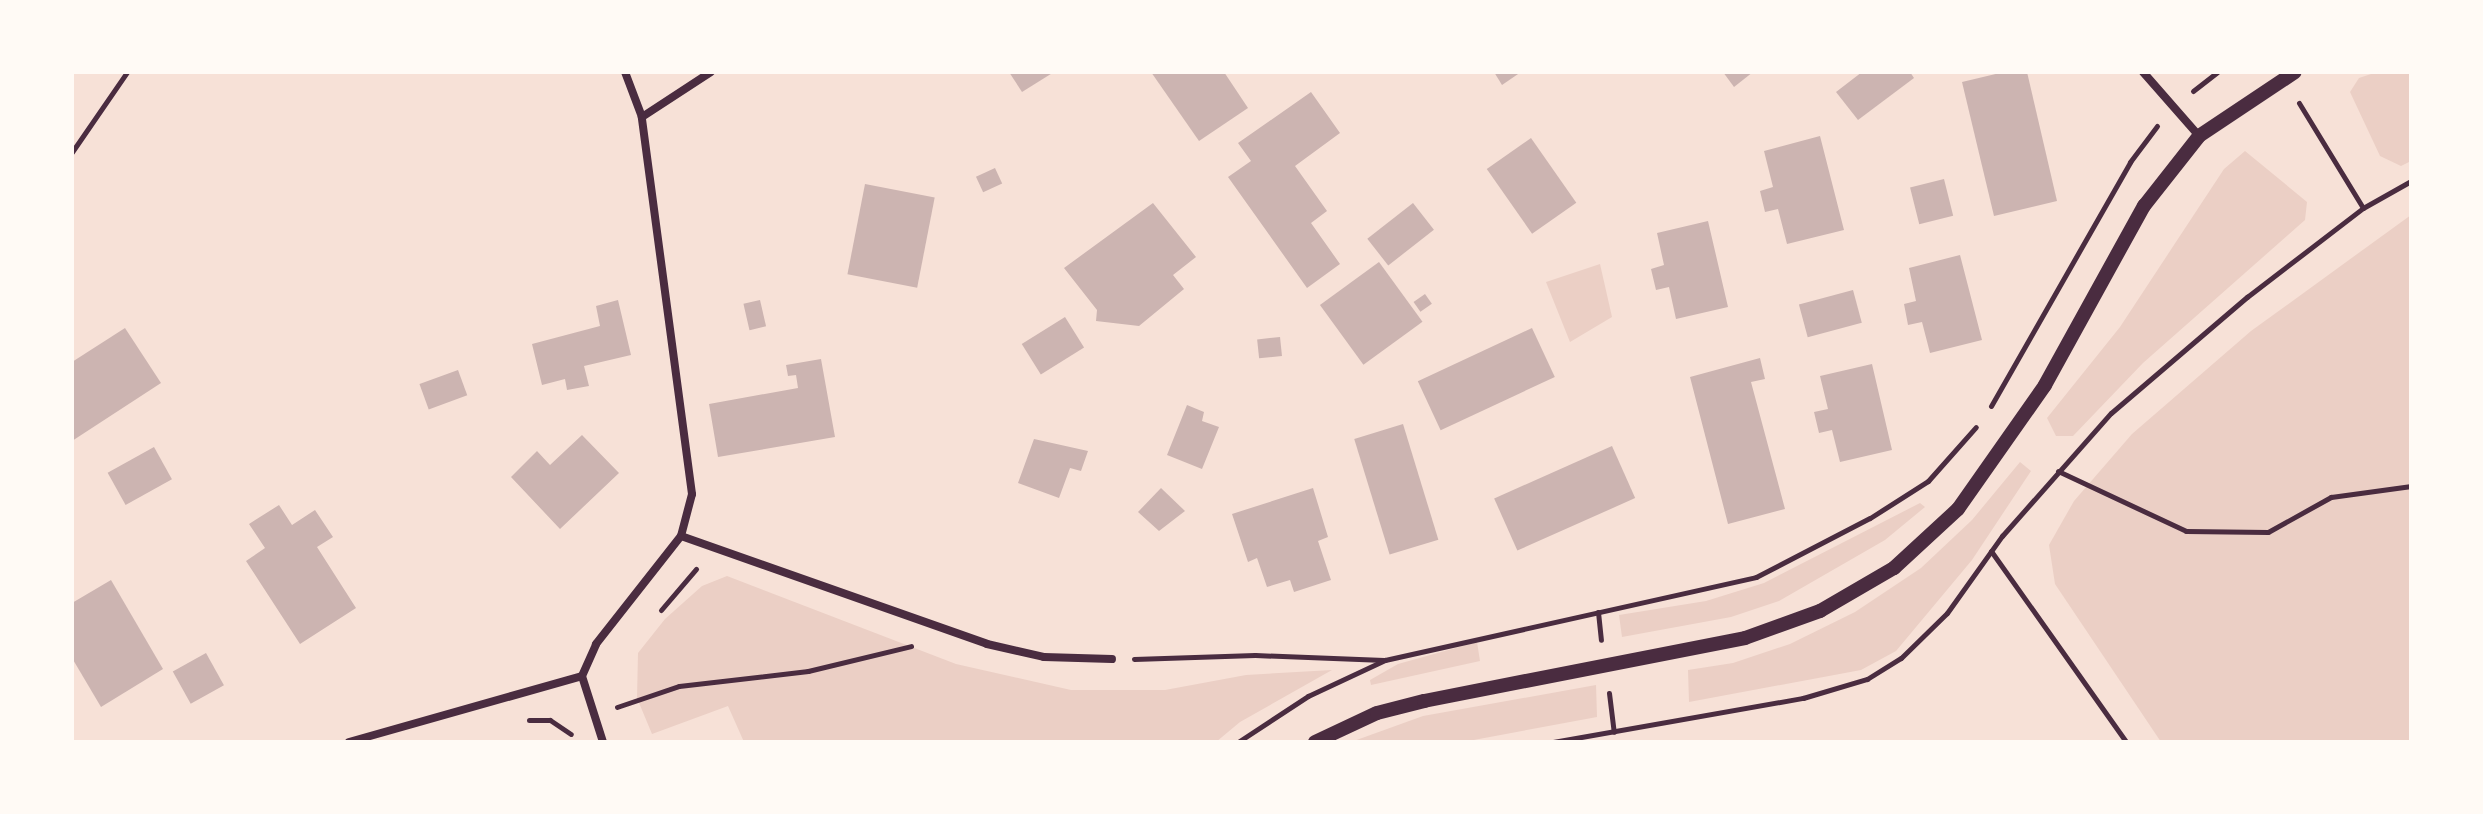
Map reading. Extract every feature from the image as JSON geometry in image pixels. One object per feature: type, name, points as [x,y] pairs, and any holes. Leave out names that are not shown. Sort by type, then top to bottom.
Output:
[{"type":"street","points":[[603,742],[582,676],[596,644],[681,536],[692,494],[642,117],[625,72]]},
{"type":"street","points":[[642,117],[711,72]]},
{"type":"street","points":[[2143,72],[2199,136]]},
{"type":"street","points":[[1315,742],[1377,713],[1424,701],[1745,638],[1820,611],[1894,568],[1958,509],[2045,385],[2144,206],[2199,136],[2295,72]]},
{"type":"street","points":[[681,536],[874,600],[953,633],[1044,657],[1112,659]]},
{"type":"street","points":[[349,742],[582,676]]},
{"type":"path","points":[[72,152],[127,72]]},
{"type":"path","points":[[2190,93],[2217,72]]},
{"type":"path","points":[[2302,109],[2363,208]]},
{"type":"path","points":[[1238,742],[1308,696],[1385,660],[1756,577],[1870,518],[1928,481],[1983,419],[2153,130]]},
{"type":"path","points":[[1553,742],[1803,698],[1867,679],[1901,658],[1947,613],[1991,551],[2111,413],[2247,297],[2363,208],[2411,181]]},
{"type":"path","points":[[2058,471],[2186,531],[2268,532],[2331,497],[2411,486]]},
{"type":"path","points":[[654,618],[698,567],[706,544]]},
{"type":"path","points":[[1991,551],[2126,742]]},
{"type":"path","points":[[617,706],[679,686],[808,671],[953,633]]},
{"type":"path","points":[[1112,659],[1255,655],[1385,660]]},
{"type":"path","points":[[614,692],[623,718]]},
{"type":"path","points":[[522,721],[550,720],[569,730],[574,742]]},
{"type":"shaded area","points":[[2377,72],[2411,72],[2411,161],[2401,166],[2380,156],[2350,92],[2359,78]]},
{"type":"shaded area","points":[[2245,151],[2307,202],[2305,220],[2143,363],[2073,436],[2056,436],[2047,418],[2120,327],[2224,169]]},
{"type":"shaded area","points":[[2411,215],[2411,742],[2161,742],[2055,584],[2049,545],[2074,501],[2132,434],[2251,331]]},
{"type":"shaded area","points":[[1600,264],[1612,317],[1570,342],[1546,282]]},
{"type":"shaded area","points":[[2020,462],[2031,471],[1972,560],[1896,651],[1861,670],[1689,702],[1688,670],[1733,663],[1790,644],[1855,612],[1921,568],[1972,520]]},
{"type":"shaded area","points":[[1920,503],[1925,507],[1885,540],[1779,601],[1731,617],[1622,637],[1619,615],[1706,601],[1764,583]]},
{"type":"shaded area","points":[[727,576],[956,664],[1071,690],[1165,690],[1246,675],[1332,670],[1240,722],[1216,742],[744,742],[728,706],[652,734],[637,698],[638,653],[665,619],[702,586]]},
{"type":"shaded area","points":[[1477,642],[1480,661],[1371,685],[1370,680],[1398,664]]},
{"type":"shaded area","points":[[1596,685],[1597,717],[1463,742],[1351,742],[1423,716]]},
{"type":"building","points":[[1009,72],[1054,72],[1022,92]]},
{"type":"building","points":[[1151,72],[1224,72],[1248,108],[1199,141]]},
{"type":"building","points":[[1494,72],[1521,72],[1502,85]]},
{"type":"building","points":[[1723,72],[1753,72],[1734,87]]},
{"type":"building","points":[[1862,72],[1910,72],[1914,78],[1858,120],[1836,92]]},
{"type":"building","points":[[2004,72],[2027,72],[2057,201],[1994,216],[1962,82]]},
{"type":"building","points":[[1311,92],[1340,133],[1295,166],[1327,211],[1311,223],[1340,264],[1307,288],[1228,177],[1251,161],[1238,143]]},
{"type":"building","points":[[1820,136],[1844,230],[1787,244],[1778,209],[1765,212],[1760,191],[1773,187],[1764,151]]},
{"type":"building","points":[[1531,138],[1576,203],[1532,234],[1487,169]]},
{"type":"building","points":[[995,168],[1002,183],[983,192],[976,177]]},
{"type":"building","points":[[1944,179],[1953,216],[1919,224],[1910,187]]},
{"type":"building","points":[[865,184],[935,198],[917,288],[847,274]]},
{"type":"building","points":[[1153,203],[1196,257],[1173,275],[1184,289],[1139,326],[1096,321],[1097,310],[1064,268]]},
{"type":"building","points":[[1413,203],[1434,230],[1388,266],[1367,239]]},
{"type":"building","points":[[1708,221],[1728,307],[1676,319],[1669,287],[1656,290],[1651,269],[1664,265],[1657,233]]},
{"type":"building","points":[[1960,255],[1982,340],[1930,353],[1922,322],[1908,325],[1904,304],[1916,301],[1909,268]]},
{"type":"building","points":[[1379,262],[1422,322],[1363,365],[1320,305]]},
{"type":"building","points":[[1853,290],[1862,323],[1808,337],[1799,304]]},
{"type":"building","points":[[1425,294],[1432,304],[1420,312],[1414,302]]},
{"type":"building","points":[[618,300],[631,355],[584,366],[589,386],[567,390],[565,379],[542,385],[532,344],[600,326],[596,306]]},
{"type":"building","points":[[760,300],[766,326],[750,330],[743,304]]},
{"type":"building","points":[[1065,317],[1084,348],[1041,375],[1022,344]]},
{"type":"building","points":[[125,328],[161,383],[72,441],[72,362]]},
{"type":"building","points":[[1532,328],[1555,377],[1441,430],[1418,381]]},
{"type":"building","points":[[1280,337],[1282,356],[1259,358],[1257,339]]},
{"type":"building","points":[[1760,358],[1765,379],[1751,382],[1785,509],[1728,524],[1690,377]]},
{"type":"building","points":[[821,359],[835,437],[718,457],[709,404],[798,388],[796,375],[788,376],[786,365]]},
{"type":"building","points":[[1872,364],[1892,450],[1840,462],[1832,430],[1819,433],[1814,412],[1828,409],[1820,376]]},
{"type":"building","points":[[458,370],[467,395],[429,409],[419,384]]},
{"type":"building","points":[[1187,405],[1204,412],[1202,421],[1219,427],[1202,469],[1167,455]]},
{"type":"building","points":[[1403,424],[1438,540],[1390,555],[1354,439]]},
{"type":"building","points":[[582,435],[619,473],[560,529],[511,477],[537,451],[550,465]]},
{"type":"building","points":[[1034,439],[1088,451],[1081,471],[1070,468],[1059,498],[1018,483]]},
{"type":"building","points":[[1612,446],[1635,498],[1517,551],[1494,498]]},
{"type":"building","points":[[154,447],[172,479],[126,505],[108,473]]},
{"type":"building","points":[[1161,488],[1185,511],[1159,531],[1138,512]]},
{"type":"building","points":[[1313,488],[1328,537],[1318,541],[1331,580],[1294,592],[1290,580],[1267,587],[1257,558],[1248,562],[1232,514]]},
{"type":"building","points":[[279,505],[292,525],[315,510],[333,537],[317,547],[356,608],[300,644],[246,561],[265,548],[249,524]]},
{"type":"building","points":[[111,580],[163,669],[101,707],[72,658],[72,603]]},
{"type":"building","points":[[206,653],[224,685],[191,704],[173,671]]}]
